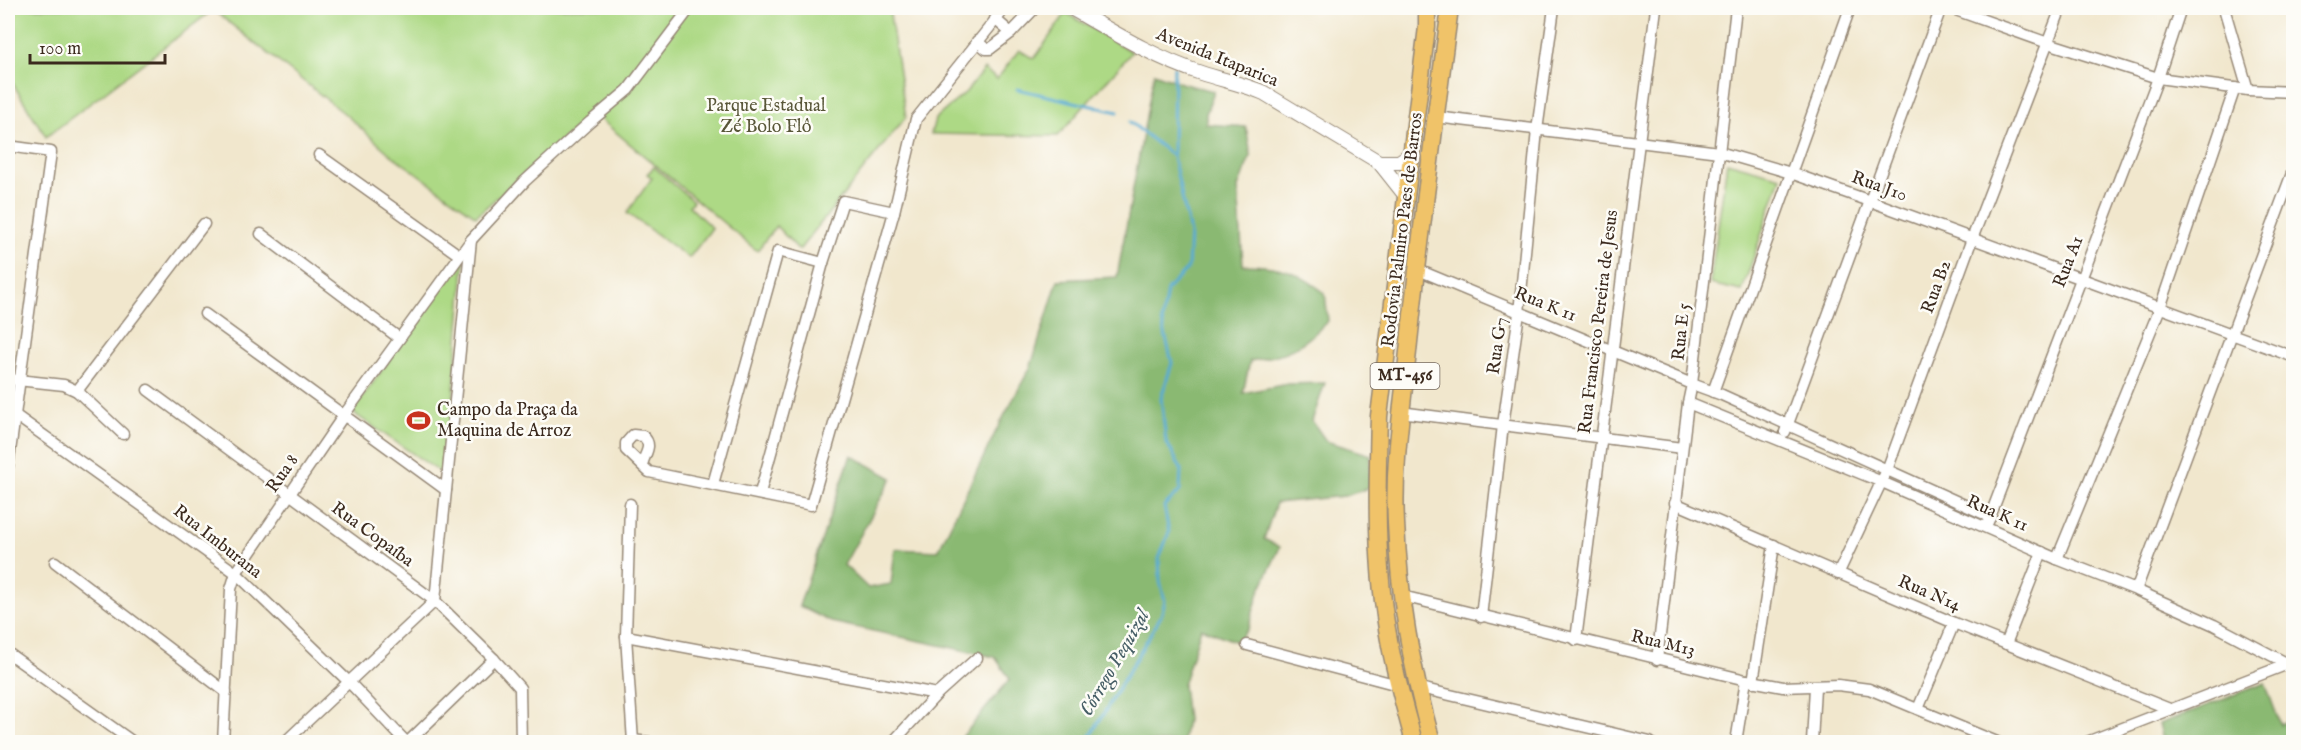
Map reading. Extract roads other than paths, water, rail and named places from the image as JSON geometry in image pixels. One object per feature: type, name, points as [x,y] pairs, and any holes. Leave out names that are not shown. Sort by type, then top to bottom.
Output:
[{"type":"main road","name":"Rodovia Palmiro Paes de Barros","points":[[1414,742],[1388,639],[1383,597],[1378,459],[1379,416],[1412,153],[1427,8]]},
{"type":"main road","name":"Rodovia Palmiro Paes de Barros","points":[[1432,742],[1416,687],[1402,596],[1396,524],[1395,458],[1416,269],[1450,8]]},
{"type":"street","name":"Rua 8","points":[[223,742],[231,589],[236,573],[344,415],[459,255],[547,161],[628,90],[690,8]]},
{"type":"street","points":[[642,465],[649,472],[811,505],[894,212],[916,119],[1005,8]]},
{"type":"street","points":[[977,41],[986,49],[990,49],[1011,33],[1035,8]]},
{"type":"street","name":"Avenida Itaparica","points":[[1071,8],[1158,56],[1201,73],[1264,93],[1379,162],[1406,196]]},
{"type":"street","name":"Rua G7","points":[[1481,616],[1503,424],[1519,313],[1537,130],[1554,8]]},
{"type":"street","name":"Rua Francisco Pereira de Jesus","points":[[1576,640],[1656,8]]},
{"type":"street","name":"Rua E 5","points":[[1657,660],[1736,8]]},
{"type":"street","points":[[1713,392],[1850,8]]},
{"type":"street","points":[[1782,440],[1941,8]]},
{"type":"street","points":[[1950,8],[2048,43],[2158,78],[2248,90],[2294,92]]},
{"type":"street","name":"Rua B2","points":[[1838,574],[1887,470],[1972,239],[2061,8]]},
{"type":"street","name":"Rua A1","points":[[1986,528],[2158,78],[2181,8]]},
{"type":"street","points":[[2224,8],[2248,90]]},
{"type":"street","points":[[995,19],[1011,33]]},
{"type":"street","points":[[2057,559],[2160,308],[2235,88]]},
{"type":"street","name":"Rua J10","points":[[1436,117],[1719,152],[1791,173],[1870,201],[2294,357]]},
{"type":"street","points":[[8,146],[51,152],[13,380],[15,415],[8,465]]},
{"type":"street","points":[[1379,162],[1399,162],[1412,153]]},
{"type":"street","points":[[319,155],[459,255]]},
{"type":"street","points":[[2136,591],[2294,168]]},
{"type":"street","points":[[760,493],[823,263],[843,201],[894,212]]},
{"type":"street","points":[[77,390],[204,224]]},
{"type":"street","points":[[261,234],[399,338]]},
{"type":"street","points":[[285,742],[435,601],[472,239]]},
{"type":"street","points":[[713,484],[778,251],[823,263]]},
{"type":"street","name":"Rua K 11","points":[[1416,269],[1713,392],[1991,517]]},
{"type":"street","points":[[205,314],[446,490]]},
{"type":"street","points":[[13,380],[64,385],[77,390],[123,434]]},
{"type":"street","name":"Rua Copaíba","points":[[148,390],[435,601],[494,659],[519,688],[521,742]]},
{"type":"street","name":"Rua K 11","points":[[1688,403],[1782,440],[2136,591],[2214,625],[2288,664],[2172,710]]},
{"type":"street","points":[[1400,412],[1682,448]]},
{"type":"street","name":"Rua Imburana","points":[[15,415],[236,573],[349,682],[407,742]]},
{"type":"street","name":"Rua N14","points":[[1675,503],[1954,623],[2172,710]]},
{"type":"street","points":[[630,504],[626,636],[633,741],[649,742]]},
{"type":"street","points":[[1736,742],[1750,681],[1774,545]]},
{"type":"street","points":[[2006,644],[2042,552]]},
{"type":"street","points":[[55,562],[226,692]]},
{"type":"street","name":"Rua M13","points":[[1402,596],[1750,681],[1782,687],[1838,685],[1869,689],[1997,742]]},
{"type":"street","points":[[1918,709],[1954,623]]},
{"type":"street","points":[[626,636],[937,694]]},
{"type":"street","points":[[1247,645],[1398,685]]},
{"type":"street","points":[[8,653],[133,742]]},
{"type":"street","points":[[893,742],[937,694],[977,658]]},
{"type":"street","points":[[407,742],[494,659]]},
{"type":"street","points":[[1416,687],[1647,742]]},
{"type":"street","points":[[1812,742],[1815,687]]},
{"type":"street","points":[[2087,742],[2172,710]]},
{"type":"waterway","name":"Córrego Pequizal","points":[[1087,742],[1161,616],[1165,601],[1160,581],[1159,559],[1169,532],[1164,506],[1180,491],[1181,469],[1166,441],[1161,398],[1172,363],[1162,321],[1167,290],[1188,268],[1190,233],[1173,156],[1174,67]]},
{"type":"waterway","name":"Córrego Pequizal","points":[[1017,89],[1118,112]]},
{"type":"waterway","name":"Córrego Pequizal","points":[[1130,122],[1173,156]]},
{"type":"waterway","points":[[2265,742],[2294,740]]},
{"type":"place","name":"Campo da Praça da Maquina de Arroz","points":[[419,420]]},
{"type":"park label","name":"Parque Estadual Zé Bolo Flô","points":[[766,116]]}]
